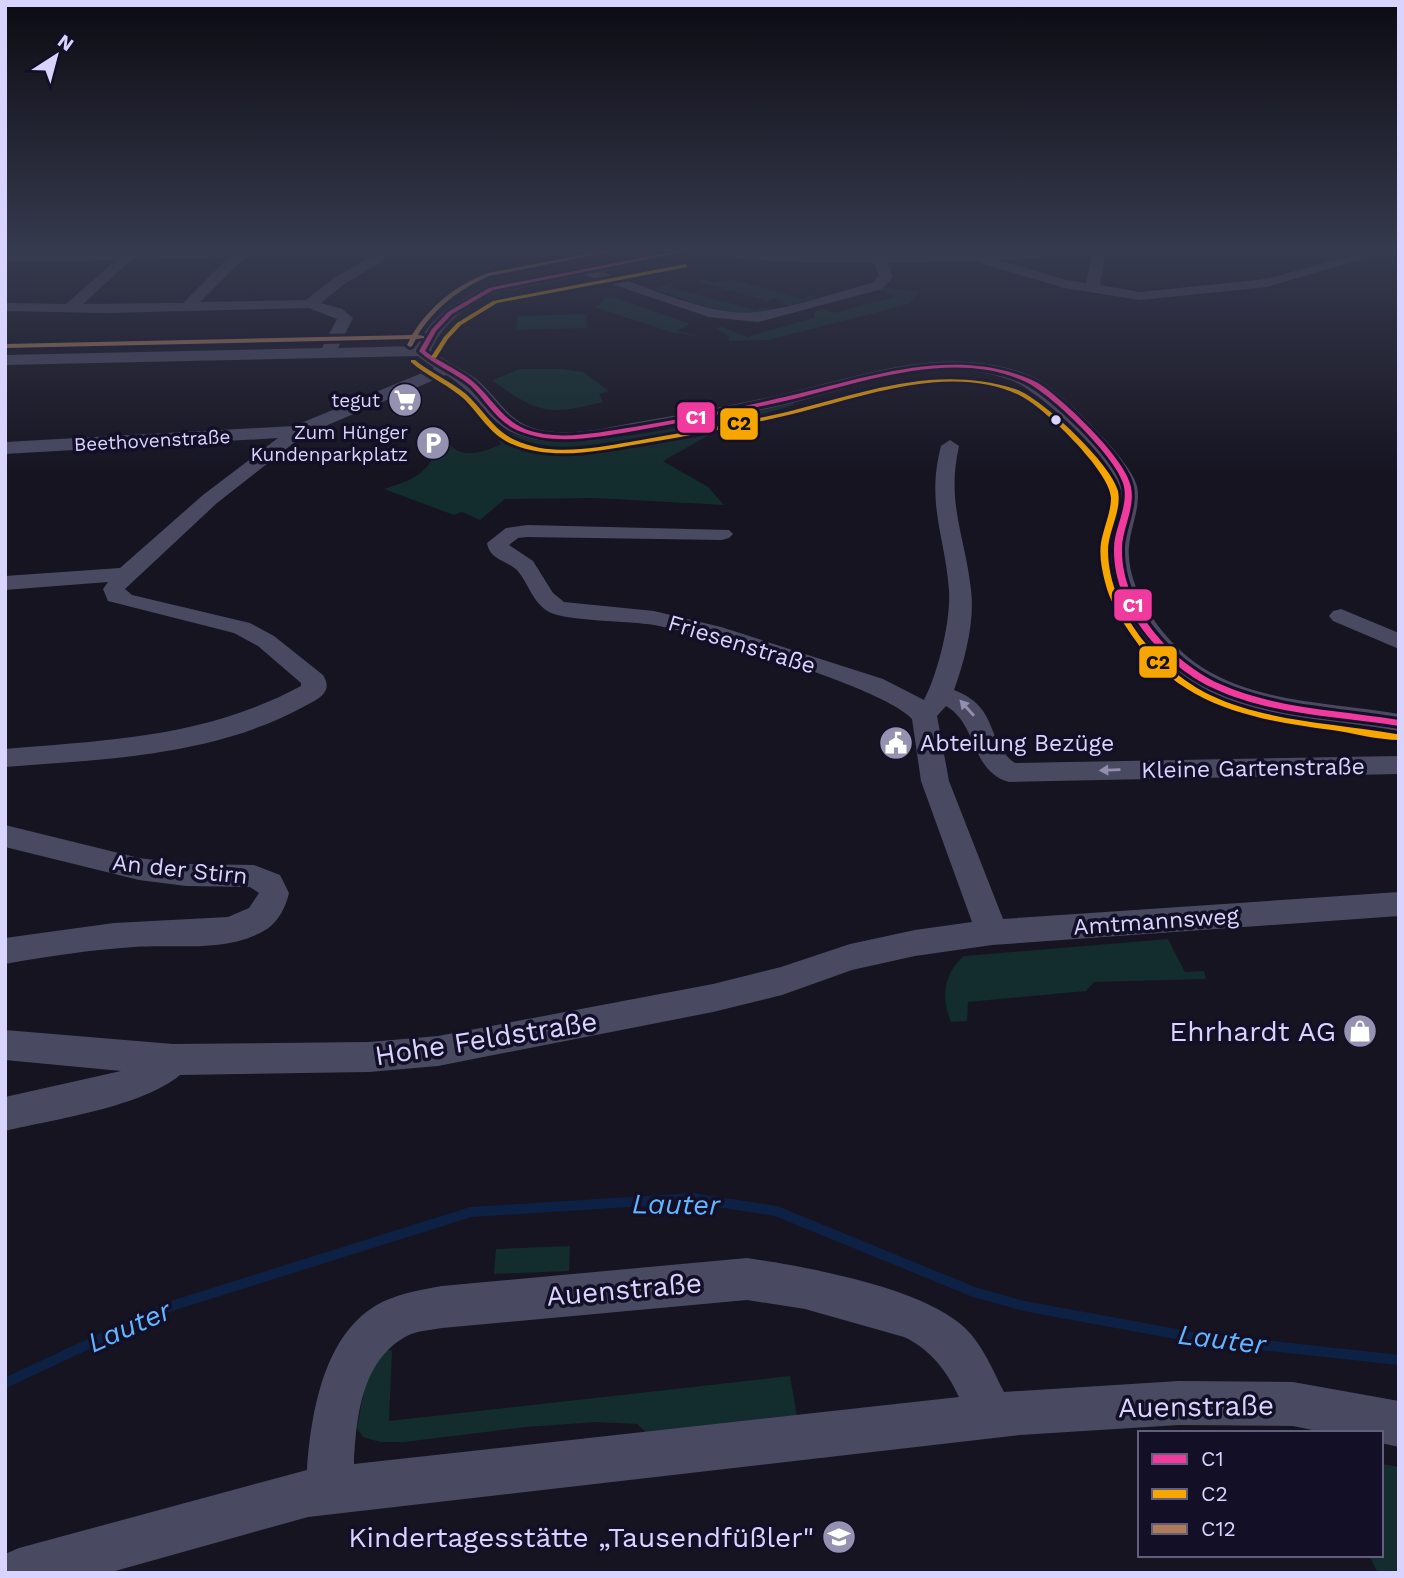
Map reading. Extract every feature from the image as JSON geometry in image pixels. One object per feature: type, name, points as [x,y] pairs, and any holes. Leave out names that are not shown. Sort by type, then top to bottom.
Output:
[{"type":"street","points":[[328,353],[341,326]]},
{"type":"street","points":[[422,351],[437,326]]},
{"type":"street","points":[[5,360],[422,351],[445,369],[473,384],[502,421],[526,432],[556,436],[606,433],[718,413],[916,366],[976,367],[1016,376],[1049,394],[1123,474],[1130,499],[1121,533],[1119,565],[1126,586],[1149,628],[1172,657],[1213,683],[1266,703],[1399,723]]},
{"type":"street","points":[[5,758],[186,738],[237,726],[286,708],[314,690],[314,681],[266,641],[242,628],[172,613],[116,596],[114,589],[126,574],[210,499],[298,431],[356,404],[445,369]]},
{"type":"street","name":"Beethovenstraße","points":[[5,448],[298,431]]},
{"type":"street","points":[[950,446],[943,476],[945,524],[960,589],[959,617],[933,705],[935,780],[992,932]]},
{"type":"street","name":"Friesenstraße","points":[[722,534],[527,531],[513,532],[498,543],[499,550],[525,566],[544,597],[558,608],[654,618],[713,632],[874,685],[909,703],[933,705]]},
{"type":"street","points":[[5,583],[126,574]]},
{"type":"street","points":[[1341,616],[1399,642]]},
{"type":"street","name":"Kleine Gartenstraße","points":[[933,705],[958,699],[970,707],[995,765],[1009,773],[1399,765]]},
{"type":"street","name":"An der Stirn","points":[[5,836],[139,869],[186,875],[254,876],[269,883],[274,893],[270,907],[253,922],[222,929],[147,933],[5,951]]},
{"type":"street","name":"Amtmannsweg","points":[[915,943],[992,932],[1399,904]]},
{"type":"street","name":"Hohe Feldstraße","points":[[5,1045],[173,1060],[369,1058],[438,1051],[713,998],[782,981],[850,957],[915,943]]},
{"type":"street","points":[[5,1114],[138,1083],[173,1060]]},
{"type":"street","name":"Auenstraße","points":[[330,1490],[331,1441],[338,1402],[358,1357],[376,1333],[391,1321],[415,1312],[442,1307],[747,1279],[805,1287],[908,1317],[932,1328],[959,1356],[992,1416]]},
{"type":"street","name":"Auenstraße","points":[[19,1573],[308,1493],[992,1416],[1179,1403],[1293,1404],[1399,1424]]},
{"type":"green space","points":[[517,326],[587,326],[587,328],[516,330]]},
{"type":"green space","points":[[651,326],[687,326],[676,331],[702,337]]},
{"type":"green space","points":[[787,326],[824,326],[768,340],[728,341],[729,336],[715,328],[722,327],[747,337]]},
{"type":"green space","points":[[520,369],[583,372],[609,391],[599,394],[603,402],[569,409],[544,409],[521,399],[492,380]]},
{"type":"green space","points":[[477,399],[493,421],[506,431],[532,438],[565,440],[646,433],[792,403],[794,405],[727,425],[663,461],[708,487],[724,505],[595,498],[505,499],[480,520],[462,512],[454,515],[384,489],[404,482],[425,469],[441,444],[449,443],[460,451],[474,453],[501,444],[472,400]]},
{"type":"green space","points":[[1168,939],[1185,972],[1204,971],[1206,979],[1094,982],[1086,991],[968,1002],[967,1021],[951,1022],[946,1004],[946,987],[952,971],[964,956]]},
{"type":"green space","points":[[570,1246],[569,1271],[494,1274],[496,1249]]},
{"type":"green space","points":[[372,1346],[392,1351],[389,1421],[790,1376],[798,1422],[646,1432],[637,1424],[597,1422],[526,1427],[404,1442],[380,1442],[363,1437],[357,1428]]},
{"type":"green space","points":[[1383,1464],[1399,1467],[1399,1573],[1378,1573],[1370,1557],[1383,1557]]},
{"type":"waterway","name":"Lauter","points":[[5,1383],[168,1307],[471,1212],[692,1198],[776,1211],[974,1292],[1024,1306],[1198,1338],[1399,1360]]},
{"type":"transit line","name":"C12","points":[[410,345],[422,326]]},
{"type":"transit line","name":"C1","points":[[422,351],[438,326]]},
{"type":"transit line","name":"C2","points":[[434,357],[457,326]]},
{"type":"transit line","name":"C12","points":[[5,346],[422,337]]},
{"type":"transit line","name":"C1","points":[[422,351],[473,385],[501,416],[514,426],[536,434],[564,437],[608,433],[695,417],[927,367],[981,368],[1022,378],[1042,389],[1063,407],[1103,448],[1123,474],[1127,484],[1128,501],[1118,550],[1124,585],[1141,619],[1178,662],[1215,685],[1240,695],[1292,708],[1399,723]]},
{"type":"transit line","name":"C2","points":[[413,361],[464,396],[505,438],[528,447],[558,451],[604,448],[729,426],[924,381],[981,382],[1018,392],[1039,405],[1064,428],[1110,480],[1115,497],[1104,549],[1110,587],[1128,624],[1168,671],[1207,697],[1259,715],[1396,737]]},
{"type":"place","name":"tegut","points":[[405,400]]},
{"type":"place","name":"Zum Hünger Kundenparkplatz","points":[[433,443]]},
{"type":"place","name":"Abteilung Bezüge","points":[[896,743]]},
{"type":"place","name":"Ehrhardt AG","points":[[1360,1031]]},
{"type":"place","name":"Kindertagesstätte „Tausendfüßler\"","points":[[839,1537]]}]
